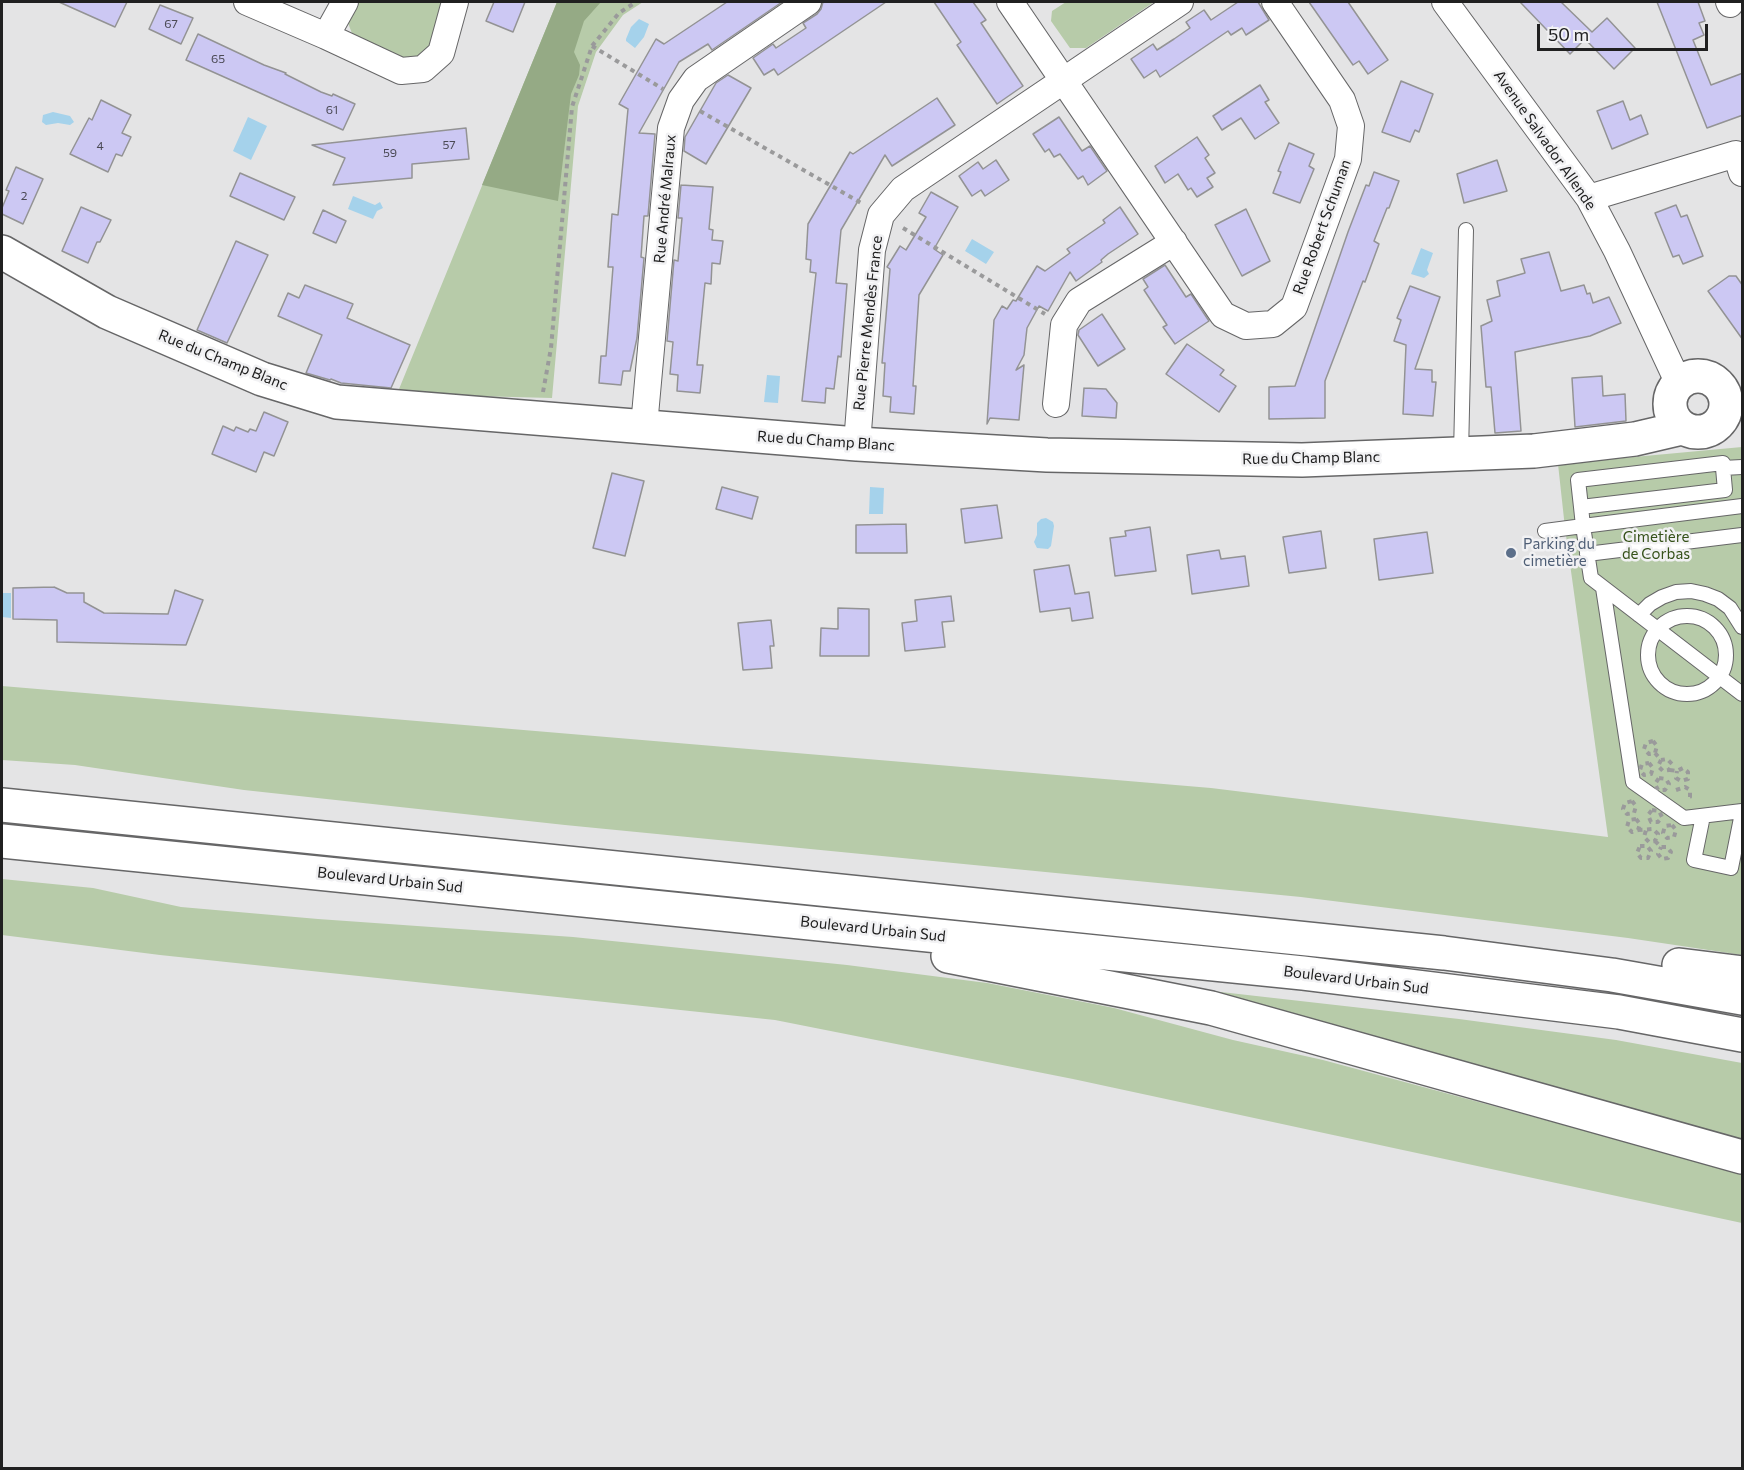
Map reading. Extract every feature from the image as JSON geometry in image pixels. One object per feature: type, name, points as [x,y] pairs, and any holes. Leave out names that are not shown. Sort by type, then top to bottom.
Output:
[{"type":"main road","name":"Rue du Champ Blanc","points":[[2,252],[107,312],[262,379],[336,402],[856,444],[1047,455],[1302,460],[1534,451],[1635,440],[1682,428]]},
{"type":"main road","points":[[1695,377],[1704,377],[1713,381],[1732,409],[1707,431],[1698,432],[1682,428],[1672,415],[1670,407],[1673,390],[1679,384],[1695,377]]},
{"type":"main road","points":[[2,805],[1444,952],[1612,975],[1743,998]]},
{"type":"main road","name":"Boulevard Urbain Sud","points":[[2,841],[1350,979],[1619,1012],[1743,1035]]},
{"type":"main road","points":[[912,933],[950,957],[1211,1008],[1743,1157]]},
{"type":"main road","points":[[1612,975],[1654,961],[1743,973]]},
{"type":"street","points":[[247,2],[401,71],[423,69],[441,53],[455,2]]},
{"type":"street","points":[[326,36],[345,2]]},
{"type":"street","name":"Rue André Malraux","points":[[644,426],[671,128],[681,100],[696,79],[808,2]]},
{"type":"street","name":"Rue Pierre Mendès France","points":[[856,444],[872,250],[881,215],[903,189],[1180,2]]},
{"type":"street","name":"Rue Robert Schuman","points":[[1064,80],[1223,315],[1246,326],[1272,324],[1294,307],[1348,159],[1351,126],[1342,100],[1275,2]]},
{"type":"street","name":"Avenue Salvador Allende","points":[[1445,2],[1589,198],[1617,250],[1679,384]]},
{"type":"street","points":[[1021,5],[1064,80]]},
{"type":"street","points":[[1589,198],[1736,154],[1743,173]]},
{"type":"street","points":[[1056,404],[1064,326],[1079,301],[1174,242]]},
{"type":"lane","points":[[1461,454],[1466,230]]},
{"type":"lane","points":[[1727,508],[1723,463],[1578,480],[1591,578],[1719,676],[1740,687]]},
{"type":"lane","points":[[1723,468],[1743,467]]},
{"type":"lane","points":[[1581,507],[1725,490]]},
{"type":"lane","points":[[1545,531],[1743,506]]},
{"type":"lane","points":[[1587,554],[1743,535]]},
{"type":"lane","points":[[1603,588],[1633,782],[1684,818],[1703,816],[1743,812],[1731,868],[1694,860],[1703,816]]},
{"type":"lane","points":[[1639,615],[1650,604],[1662,597],[1676,592],[1691,591],[1719,599],[1730,608],[1743,627]]},
{"type":"lane","points":[[1689,614],[1701,617],[1711,622],[1719,631],[1724,642],[1725,654],[1719,676],[1713,684],[1696,694],[1676,693],[1666,689],[1652,676],[1647,656],[1648,646],[1658,629],[1667,621],[1689,614]]},
{"type":"path","points":[[537,418],[551,348],[572,107],[592,46],[619,13],[636,2]]},
{"type":"path","points":[[592,46],[881,215],[1064,326]]},
{"type":"path","points":[[1655,753],[1660,760]]},
{"type":"path","points":[[1660,760],[1667,759],[1672,764],[1670,770]]},
{"type":"path","points":[[1660,760],[1656,767],[1663,771],[1677,771],[1683,768],[1688,772],[1688,779],[1682,781]]},
{"type":"path","points":[[1663,771],[1665,779]]},
{"type":"path","points":[[1677,771],[1676,778],[1682,781],[1685,787]]},
{"type":"path","points":[[1651,822],[1653,829]]},
{"type":"path","points":[[1638,830],[1653,829],[1660,833],[1655,841],[1640,846],[1637,853],[1641,858],[1648,858],[1651,851]]},
{"type":"path","points":[[1646,830],[1644,837],[1651,851],[1662,859],[1668,858],[1671,852],[1667,846],[1660,847]]},
{"type":"path","points":[[1655,841],[1660,847]]},
{"type":"path","points":[[1658,854],[1660,847]]},
{"type":"green space","points":[[354,2],[445,2],[431,50],[406,64],[353,36],[348,23],[348,13]]},
{"type":"green space","points":[[557,2],[643,2],[623,15],[596,52],[578,106],[552,398],[397,394]]},
{"type":"green space","points":[[557,2],[601,2],[584,21],[574,52],[580,65],[579,75],[571,94],[558,201],[482,185]]},
{"type":"green space","points":[[1066,2],[1154,2],[1086,48],[1070,48],[1051,21],[1052,11]]},
{"type":"green space","name":"Cimetière de Corbas","points":[[1742,447],[1742,955],[1628,938],[1301,897],[565,825],[244,790],[75,765],[2,760],[2,686],[1211,788],[1608,837],[1558,464]]},
{"type":"green space","points":[[2,879],[93,888],[181,907],[573,937],[847,965],[987,983],[1114,1008],[1233,1040],[1323,1060],[1742,1173],[1742,1223],[1073,1079],[775,1020],[160,955],[2,935]]},
{"type":"green space","points":[[1168,986],[1459,1019],[1616,1040],[1742,1063],[1742,1145]]},
{"type":"water","points":[[639,19],[649,24],[644,37],[635,48],[626,39],[631,27]]},
{"type":"water","points":[[53,112],[70,116],[74,122],[70,125],[58,123],[46,125],[42,122],[43,115]]},
{"type":"water","points":[[248,117],[267,126],[251,160],[233,151]]},
{"type":"water","points":[[353,196],[375,205],[380,202],[383,208],[377,211],[373,219],[348,209]]},
{"type":"water","points":[[972,239],[994,252],[986,264],[965,251]]},
{"type":"water","points":[[1421,248],[1433,253],[1427,270],[1429,274],[1424,278],[1411,274]]},
{"type":"water","points":[[767,375],[780,376],[778,403],[764,402]]},
{"type":"water","points":[[870,487],[884,488],[883,514],[869,514]]},
{"type":"water","points":[[1046,518],[1053,522],[1054,526],[1051,546],[1048,549],[1037,548],[1034,542],[1037,535],[1037,523]]},
{"type":"water","points":[[2,593],[11,593],[11,618],[2,617]]},
{"type":"building","points":[[59,2],[127,2],[115,27]]},
{"type":"building","points":[[494,2],[525,2],[513,32],[486,21]]},
{"type":"building","points":[[727,2],[782,2],[712,50],[708,44],[679,62],[639,133],[655,134],[648,216],[644,216],[641,257],[644,258],[637,338],[630,371],[623,371],[621,385],[599,383],[601,356],[606,356],[613,267],[608,267],[612,214],[618,215],[628,109],[619,104],[656,39],[664,44]]},
{"type":"building","points":[[823,2],[886,2],[778,75],[774,69],[764,75],[753,58],[773,44],[776,48],[806,28],[803,23],[817,14]]},
{"type":"building","points":[[934,2],[973,2],[986,20],[981,23],[1023,86],[997,104],[957,45],[961,42]]},
{"type":"building","points":[[1238,2],[1258,2],[1269,20],[1246,35],[1242,28],[1231,35],[1228,31],[1160,77],[1156,70],[1144,78],[1131,59],[1153,44],[1157,50],[1174,39],[1190,28],[1186,22],[1204,10],[1211,20]]},
{"type":"building","points":[[1309,2],[1348,2],[1388,60],[1368,74],[1359,61],[1353,65]]},
{"type":"building","points":[[1520,2],[1561,2],[1592,32],[1607,18],[1635,48],[1614,69],[1585,39],[1570,54]]},
{"type":"building","points":[[1657,2],[1698,2],[1705,21],[1699,23],[1704,35],[1693,40],[1711,85],[1743,73],[1743,115],[1707,128]]},
{"type":"building","points":[[160,5],[193,18],[181,44],[149,29]]},
{"type":"building","points":[[198,34],[286,73],[321,92],[332,96],[333,94],[355,104],[343,130],[186,60]]},
{"type":"building","points":[[728,75],[751,88],[706,164],[684,151],[685,137],[716,83]]},
{"type":"building","points":[[1401,81],[1433,94],[1419,132],[1415,130],[1410,142],[1382,132]]},
{"type":"building","points":[[1260,85],[1269,100],[1265,102],[1279,123],[1255,139],[1241,118],[1222,130],[1213,116]]},
{"type":"building","points":[[937,98],[955,125],[892,166],[885,155],[841,230],[836,283],[847,284],[841,357],[838,356],[834,389],[826,388],[825,403],[802,401],[816,273],[810,272],[811,260],[806,259],[808,224],[850,152],[853,154]]},
{"type":"building","points":[[101,100],[131,115],[122,133],[131,137],[122,156],[116,154],[108,172],[70,154],[89,118],[92,120]]},
{"type":"building","points":[[1623,101],[1630,120],[1641,115],[1648,134],[1612,149],[1597,111]]},
{"type":"building","points":[[1059,117],[1082,151],[1090,146],[1107,171],[1088,185],[1083,176],[1078,179],[1060,154],[1054,157],[1049,149],[1045,152],[1033,134]]},
{"type":"building","points":[[466,128],[469,159],[412,164],[412,178],[333,185],[345,158],[312,145]]},
{"type":"building","points":[[1197,137],[1209,155],[1205,158],[1215,173],[1207,178],[1213,187],[1197,197],[1191,188],[1188,190],[1178,174],[1165,183],[1155,166]]},
{"type":"building","points":[[1289,143],[1314,154],[1309,166],[1314,169],[1300,203],[1273,193],[1281,172],[1278,171]]},
{"type":"building","points":[[996,160],[1009,180],[985,196],[981,190],[972,196],[959,176],[978,162],[983,169]]},
{"type":"building","points":[[1497,160],[1507,191],[1464,203],[1457,174]]},
{"type":"building","points":[[16,167],[43,179],[23,224],[2,214],[9,191],[6,190]]},
{"type":"building","points":[[1374,172],[1399,181],[1374,241],[1379,244],[1365,282],[1363,281],[1325,381],[1325,418],[1269,419],[1269,387],[1295,386],[1348,232],[1366,185],[1369,186]]},
{"type":"building","points":[[240,173],[295,197],[284,220],[230,196]]},
{"type":"building","points":[[681,185],[713,187],[709,229],[713,230],[712,240],[723,241],[720,264],[712,263],[711,284],[705,283],[697,365],[703,365],[700,393],[677,391],[678,375],[670,374],[673,342],[667,341],[674,260],[678,261],[682,218],[678,218]]},
{"type":"building","points":[[931,192],[958,207],[934,249],[943,255],[919,295],[913,386],[916,386],[914,414],[890,412],[891,397],[883,396],[885,363],[882,363],[890,269],[887,267],[900,246],[906,250],[926,217],[919,213]]},
{"type":"building","points":[[1676,205],[1681,217],[1687,215],[1703,256],[1683,264],[1679,255],[1673,257],[1655,213]]},
{"type":"building","points":[[81,207],[111,220],[100,242],[97,242],[88,263],[62,251]]},
{"type":"building","points":[[1120,207],[1138,234],[1108,254],[1101,260],[1102,262],[1076,281],[1070,272],[1048,311],[1039,306],[1027,328],[1024,355],[1016,370],[1024,365],[1019,420],[990,418],[987,424],[994,320],[1002,306],[1007,309],[1013,300],[1016,301],[1037,266],[1045,271],[1070,253],[1067,249],[1105,223],[1103,220]]},
{"type":"building","points":[[1246,209],[1270,261],[1242,276],[1215,225]]},
{"type":"building","points":[[323,210],[346,221],[336,243],[313,233]]},
{"type":"building","points":[[236,241],[268,255],[227,343],[197,330]]},
{"type":"building","points":[[1549,252],[1561,291],[1584,285],[1593,303],[1609,297],[1621,323],[1590,336],[1515,352],[1521,431],[1495,433],[1491,387],[1486,387],[1481,326],[1492,321],[1487,300],[1500,296],[1497,281],[1525,273],[1521,259]]},
{"type":"building","points":[[1165,265],[1186,297],[1191,294],[1209,321],[1175,344],[1163,327],[1167,325],[1144,290],[1148,287],[1143,279]]},
{"type":"building","points":[[1729,276],[1736,276],[1743,286],[1743,340],[1708,291]]},
{"type":"building","points":[[305,285],[353,304],[347,318],[410,345],[391,388],[341,383],[306,373],[322,335],[278,316],[288,293],[299,298]]},
{"type":"building","points":[[1410,286],[1440,297],[1415,369],[1432,370],[1432,382],[1436,382],[1433,416],[1403,414],[1406,345],[1394,341],[1401,320],[1397,318]]},
{"type":"building","points":[[1102,314],[1125,349],[1098,366],[1078,335],[1079,330]]},
{"type":"building","points":[[1187,344],[1224,370],[1220,375],[1236,386],[1219,412],[1166,374]]},
{"type":"building","points":[[1602,376],[1603,396],[1625,394],[1626,421],[1575,427],[1572,378]]},
{"type":"building","points":[[1084,388],[1106,389],[1117,403],[1116,418],[1082,416]]},
{"type":"building","points":[[264,412],[288,422],[274,456],[264,452],[256,472],[212,454],[223,426],[234,431],[236,427],[248,432],[250,429],[256,431]]},
{"type":"building","points":[[612,473],[644,481],[625,556],[593,548]]},
{"type":"building","points":[[722,487],[758,497],[752,519],[716,509]]},
{"type":"building","points":[[997,505],[1002,538],[965,543],[961,509]]},
{"type":"building","points":[[906,524],[907,553],[856,553],[856,525]]},
{"type":"building","points":[[1150,527],[1156,571],[1115,576],[1110,538],[1126,536],[1125,531]]},
{"type":"building","points":[[1321,531],[1326,568],[1289,573],[1283,537]]},
{"type":"building","points":[[1427,532],[1433,573],[1379,580],[1374,539]]},
{"type":"building","points":[[1219,550],[1221,559],[1245,556],[1249,586],[1192,594],[1187,555]]},
{"type":"building","points":[[1069,565],[1075,594],[1089,592],[1093,618],[1072,621],[1070,608],[1040,612],[1034,570]]},
{"type":"building","points":[[54,587],[67,593],[84,593],[84,602],[104,613],[168,614],[175,590],[203,600],[186,645],[57,642],[57,620],[13,619],[13,588]]},
{"type":"building","points":[[951,596],[954,621],[942,622],[945,647],[905,651],[902,623],[917,621],[915,600]]},
{"type":"building","points":[[838,608],[869,609],[869,656],[820,656],[821,628],[838,629]]},
{"type":"building","points":[[771,620],[774,646],[770,646],[772,668],[743,670],[738,623]]},
{"type":"place","name":"Parking du cimetière","points":[[1511,553]]}]
